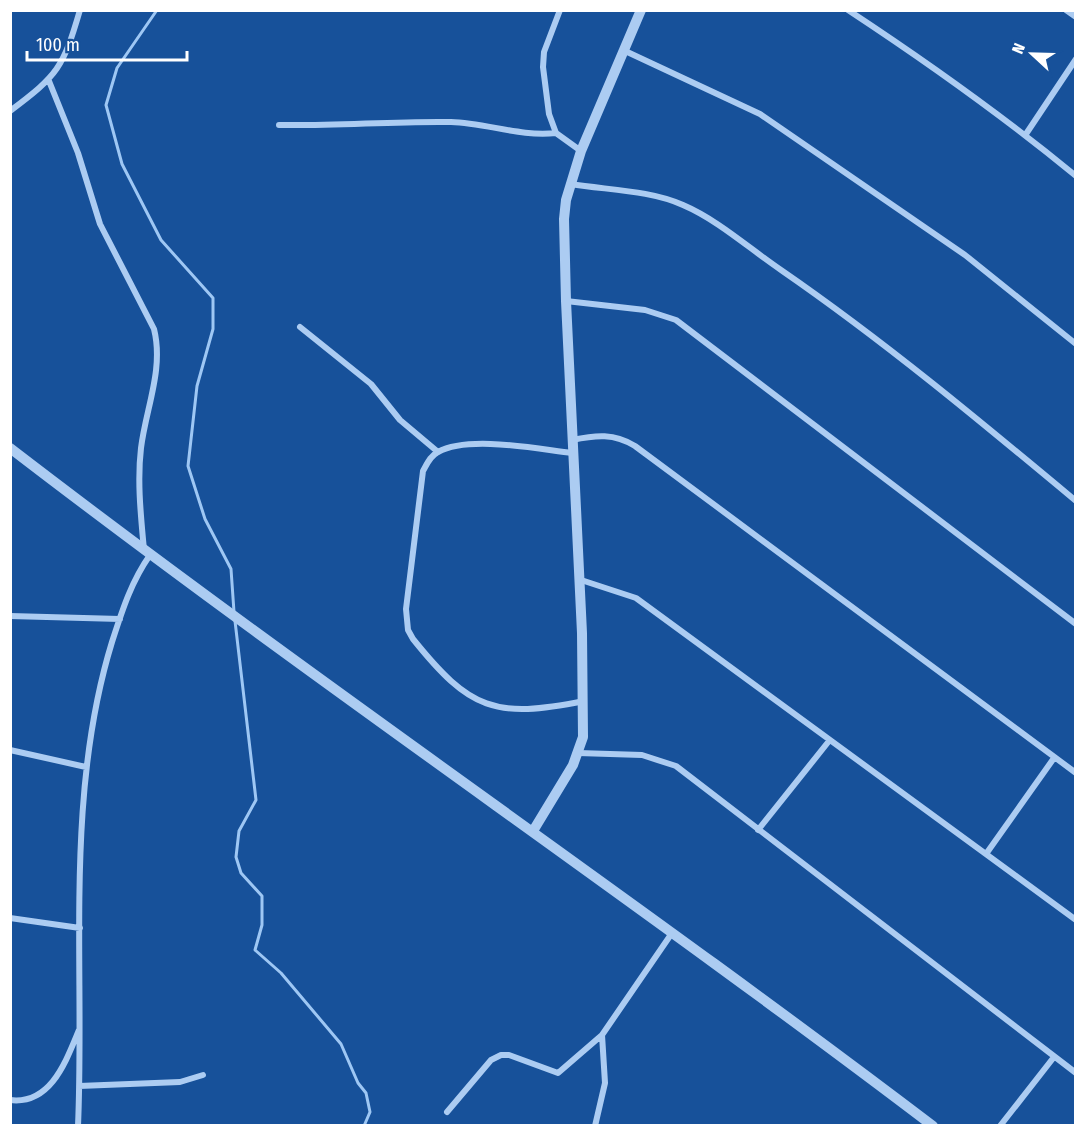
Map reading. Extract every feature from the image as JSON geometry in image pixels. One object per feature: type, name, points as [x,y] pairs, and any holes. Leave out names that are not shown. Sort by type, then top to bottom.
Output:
[{"type":"street","points":[[10,111],[49,81],[66,54],[80,10]]},
{"type":"street","points":[[560,10],[544,52],[543,67],[549,114],[556,133],[581,151]]},
{"type":"street","points":[[533,831],[554,799],[578,753],[583,737],[584,702],[564,219],[570,184],[581,151],[641,10]]},
{"type":"street","points":[[848,10],[926,62],[1026,134],[1076,176]]},
{"type":"street","points":[[1065,10],[1076,17]]},
{"type":"street","points":[[623,50],[760,114],[965,255],[1076,344]]},
{"type":"street","points":[[1026,134],[1076,59]]},
{"type":"street","points":[[49,81],[78,153],[100,224],[154,329],[158,345],[158,366],[141,450],[140,502],[147,553],[136,575],[102,676],[86,767],[81,845],[81,1024],[78,1125]]},
{"type":"street","points":[[279,124],[450,122],[479,124],[528,135],[556,133]]},
{"type":"street","points":[[570,184],[660,198],[682,205],[708,220],[842,312],[938,386],[1076,501]]},
{"type":"street","points":[[566,301],[645,310],[676,320],[1076,624]]},
{"type":"street","points":[[300,327],[371,384],[400,420],[438,452]]},
{"type":"street","points":[[572,440],[593,435],[623,438],[1076,773]]},
{"type":"street","points":[[572,453],[468,445],[438,452],[430,458],[423,471],[405,609],[408,630],[428,656],[464,693],[476,700],[512,711],[584,702]]},
{"type":"street","points":[[10,448],[147,553],[533,831],[933,1125]]},
{"type":"street","points":[[578,579],[636,598],[1076,920]]},
{"type":"street","points":[[10,616],[120,619]]},
{"type":"street","points":[[758,830],[829,741]]},
{"type":"street","points":[[10,750],[86,767]]},
{"type":"street","points":[[578,753],[642,755],[661,759],[676,766],[1076,1073]]},
{"type":"street","points":[[986,854],[1054,758]]},
{"type":"street","points":[[10,918],[80,928]]},
{"type":"street","points":[[447,1112],[491,1060],[509,1054],[558,1073],[602,1035],[672,933]]},
{"type":"street","points":[[10,1100],[31,1101],[46,1090],[69,1054],[81,1024]]},
{"type":"street","points":[[595,1125],[604,1083],[602,1035]]},
{"type":"street","points":[[1000,1125],[1054,1057]]},
{"type":"street","points":[[79,1086],[180,1082],[203,1075]]},
{"type":"waterway","points":[[157,10],[117,68],[106,105],[122,164],[161,240],[213,298],[213,329],[197,386],[188,466],[205,519],[231,569],[234,612]]},
{"type":"waterway","points":[[235,621],[256,800],[239,831],[236,857],[241,873],[262,896],[262,925],[255,950],[281,973],[341,1044],[358,1083],[366,1093],[370,1112],[364,1126]]}]
